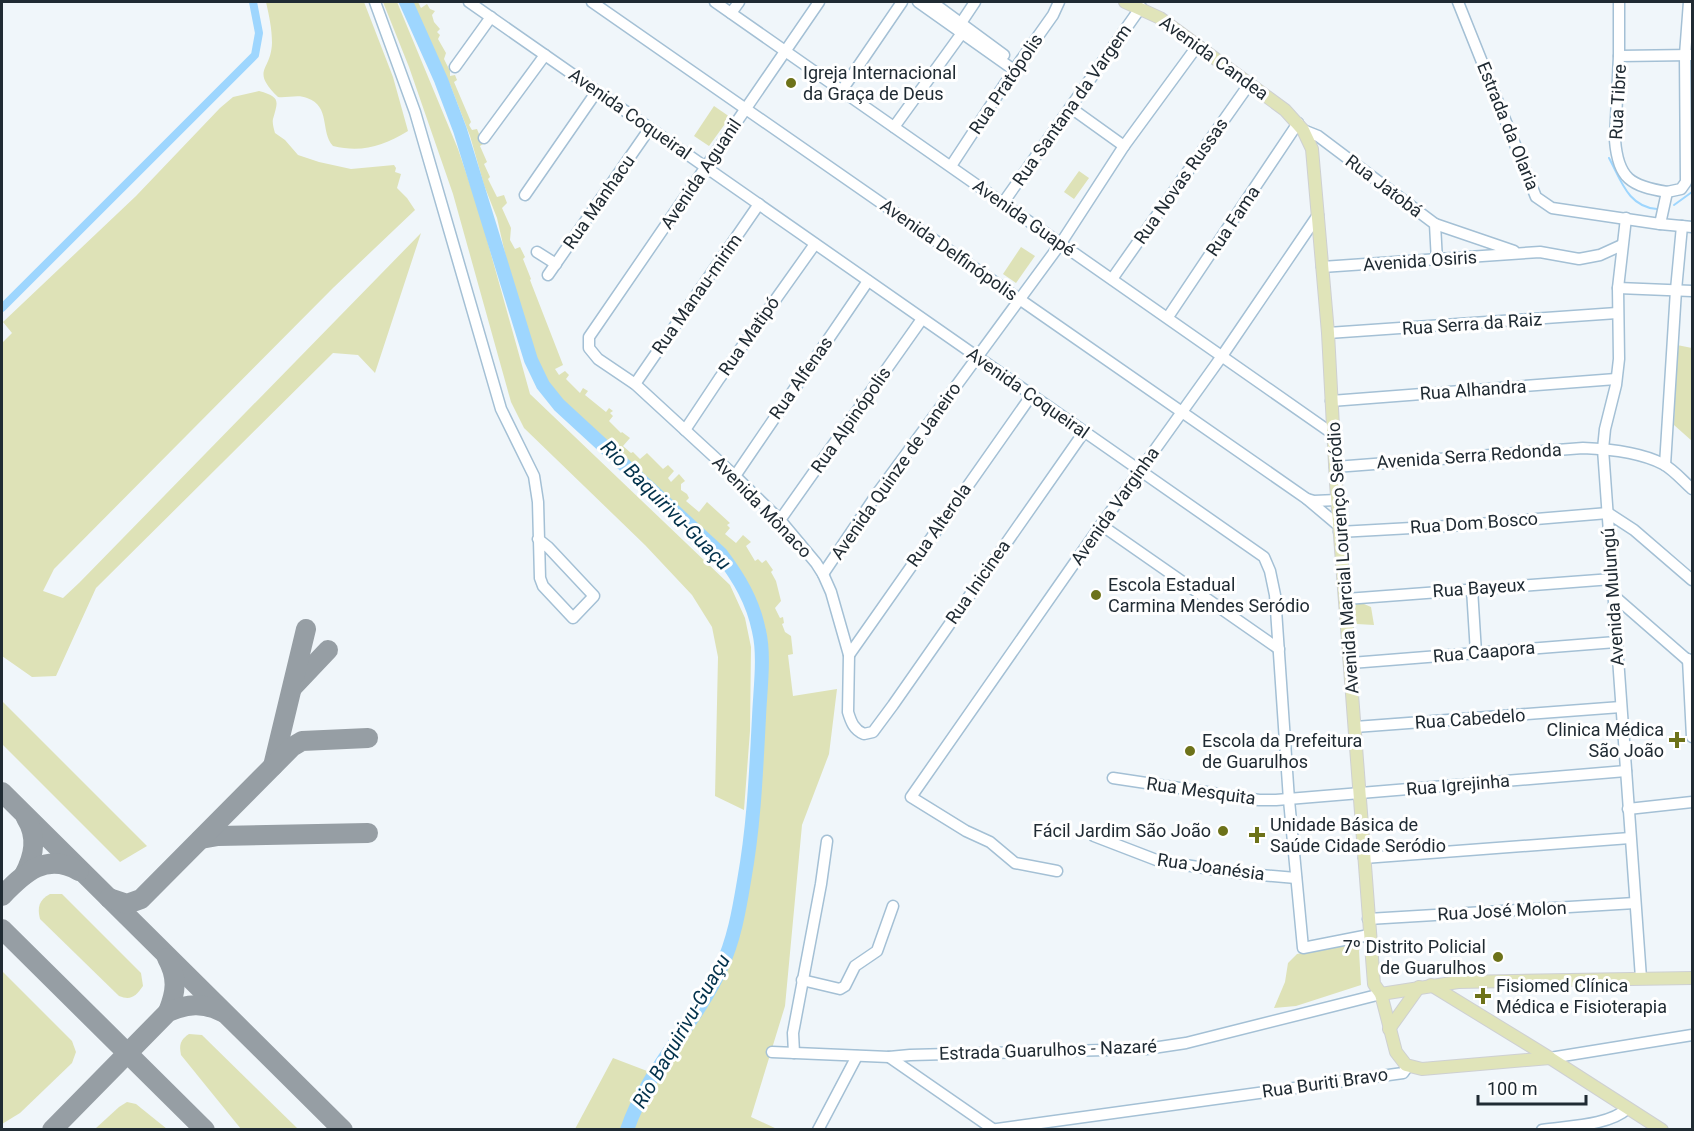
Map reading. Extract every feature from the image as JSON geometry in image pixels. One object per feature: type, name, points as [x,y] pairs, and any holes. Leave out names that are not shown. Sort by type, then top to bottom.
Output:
[{"type":"main road","name":"Avenida Candea","points":[[1125,2],[1160,18],[1250,83],[1285,110],[1300,126]]},
{"type":"main road","name":"Avenida Marcial Lourenço Seródio","points":[[1300,126],[1312,149],[1318,215],[1328,333],[1339,529],[1374,984],[1381,994],[1396,1052],[1408,1066]]},
{"type":"main road","points":[[1381,994],[1458,982],[1692,978]]},
{"type":"main road","points":[[1457,1002],[1458,982]]},
{"type":"main road","points":[[1425,986],[1457,1002],[1550,1058],[1662,1130]]},
{"type":"main road","points":[[1389,1029],[1425,986]]},
{"type":"main road","points":[[1510,1061],[1521,1053],[1521,1041]]},
{"type":"main road","name":"Rua Buriti Bravo","points":[[1408,1066],[1422,1069],[1550,1058]]},
{"type":"street","points":[[375,2],[415,112],[501,409],[534,476],[538,502],[538,539],[540,578],[543,586],[573,618],[594,596],[538,539]]},
{"type":"street","name":"Avenida Coqueiral","points":[[469,2],[1264,557],[1273,580],[1303,948],[1369,935]]},
{"type":"street","name":"Avenida Delfinópolis","points":[[592,2],[1307,499],[1339,529]]},
{"type":"street","name":"Avenida Guapé","points":[[715,2],[1333,434]]},
{"type":"street","points":[[731,13],[739,2]]},
{"type":"street","name":"Avenida Aguanil","points":[[589,348],[588,337],[819,2]]},
{"type":"street","points":[[842,90],[902,2]]},
{"type":"street","points":[[918,2],[1008,58]]},
{"type":"street","points":[[932,2],[960,28],[1014,70]]},
{"type":"street","points":[[894,127],[975,2]]},
{"type":"street","name":"Estrada da Olaria","points":[[1458,2],[1536,197],[1552,208],[1687,227]]},
{"type":"street","points":[[1619,2],[1619,56]]},
{"type":"street","name":"Rua Pratópolis","points":[[951,166],[1056,3]]},
{"type":"street","points":[[1660,224],[1667,192],[1681,189],[1686,182],[1690,5]]},
{"type":"street","name":"Rua Santana da Vargem","points":[[1003,203],[1141,8]]},
{"type":"street","points":[[455,67],[491,17]]},
{"type":"street","name":"Avenida Quinze de Janeiro","points":[[824,574],[879,491],[1061,243],[1124,146],[1198,45]]},
{"type":"street","points":[[484,138],[545,55]]},
{"type":"street","name":"Rua Tibre","points":[[1667,192],[1643,188],[1635,184],[1621,168],[1615,140],[1619,56],[1689,55]]},
{"type":"street","name":"Rua Novas Russas","points":[[1112,279],[1250,83]]},
{"type":"street","points":[[525,195],[597,91]]},
{"type":"street","points":[[1071,108],[1124,146]]},
{"type":"street","name":"Rua Jatobá","points":[[1300,126],[1317,136],[1435,224],[1437,261]]},
{"type":"street","name":"Rua Fama","points":[[1168,317],[1300,126]]},
{"type":"street","name":"Rua Manhacu","points":[[548,275],[650,128]]},
{"type":"street","name":"Rua Manau-mirim","points":[[635,384],[759,204]]},
{"type":"street","name":"Avenida Varginha","points":[[1057,871],[1016,863],[990,842],[966,831],[911,797],[1222,356],[1318,215]]},
{"type":"street","name":"Avenida Mulungú","points":[[1626,218],[1618,288],[1619,359],[1603,449],[1641,978]]},
{"type":"street","name":"Avenida Osiris","points":[[1435,224],[1519,253]]},
{"type":"street","points":[[1687,227],[1676,290],[1665,465],[1692,489]]},
{"type":"street","name":"Rua Matipó","points":[[685,430],[815,244]]},
{"type":"street","name":"Avenida Osiris","points":[[1322,267],[1437,261],[1519,253],[1550,253],[1579,259],[1600,255],[1622,245]]},
{"type":"street","points":[[537,252],[556,264]]},
{"type":"street","name":"Avenida Osiris","points":[[1600,255],[1620,261]]},
{"type":"street","name":"Rua Alfenas","points":[[735,476],[868,281]]},
{"type":"street","points":[[1618,288],[1692,291]]},
{"type":"street","name":"Rua Serra da Raiz","points":[[1328,333],[1617,313]]},
{"type":"street","name":"Rua Alpinópolis","points":[[780,520],[922,319]]},
{"type":"street","name":"Avenida Mônaco","points":[[589,348],[598,359],[635,384],[735,476],[780,520],[824,574],[839,616],[849,655],[848,712],[850,719],[859,732],[864,734],[873,732]]},
{"type":"street","name":"Rua Alhandra","points":[[1331,401],[1616,379]]},
{"type":"street","name":"Rua Alterola","points":[[849,655],[1031,396]]},
{"type":"street","name":"Rua Inicinea","points":[[873,732],[1084,432]]},
{"type":"street","name":"Avenida Serra Redonda","points":[[1335,466],[1583,448],[1642,456],[1665,465]]},
{"type":"street","points":[[1307,499],[1337,500]]},
{"type":"street","points":[[1608,513],[1634,530],[1692,580]]},
{"type":"street","name":"Rua Dom Bosco","points":[[1339,529],[1466,525],[1608,513]]},
{"type":"street","points":[[1101,525],[1279,649]]},
{"type":"street","name":"Rua Bayeux","points":[[1346,599],[1612,579]]},
{"type":"street","points":[[1472,589],[1476,653]]},
{"type":"street","points":[[1614,596],[1690,661],[1692,737]]},
{"type":"street","name":"Rua Caapora","points":[[1351,663],[1616,642]]},
{"type":"street","name":"Rua Cabedelo","points":[[1355,727],[1621,708]]},
{"type":"street","name":"Rua Igrejinha","points":[[1290,800],[1626,771]]},
{"type":"street","name":"Rua Mesquita","points":[[1113,778],[1259,800],[1290,800]]},
{"type":"street","points":[[1628,809],[1692,802]]},
{"type":"street","name":"Rua Joanésia","points":[[1094,836],[1159,861],[1238,873],[1296,878]]},
{"type":"street","points":[[1364,858],[1630,838]]},
{"type":"street","points":[[794,1053],[793,1033],[827,841]]},
{"type":"street","name":"Rua José Molon","points":[[1368,920],[1635,903]]},
{"type":"street","points":[[802,980],[840,988],[844,986],[855,966],[877,951],[893,906]]},
{"type":"street","name":"Estrada Guarulhos - Nazaré","points":[[772,1052],[890,1058],[910,1055],[1146,1049],[1219,1036],[1381,994]]},
{"type":"street","name":"Rua Buriti Bravo","points":[[1550,1058],[1692,1035]]},
{"type":"street","points":[[910,1055],[907,1060],[910,1072]]},
{"type":"street","points":[[818,1130],[857,1056]]},
{"type":"street","points":[[890,1058],[991,1129]]},
{"type":"street","name":"Rua Buriti Bravo","points":[[991,1129],[1403,1073],[1408,1066]]},
{"type":"street","points":[[1542,1130],[1608,1120],[1622,1114],[1628,1108]]},
{"type":"green space","points":[[266,2],[364,2],[393,77],[408,131],[390,141],[372,147],[353,149],[333,146],[327,134],[322,113],[314,102],[300,96],[278,97],[265,81],[264,75],[272,43]]},
{"type":"green space","points":[[383,2],[397,2],[458,149],[479,211],[530,394],[730,585],[745,618],[751,647],[750,731],[744,810],[715,796],[718,657],[712,627],[692,595],[645,545],[524,428],[511,402],[453,194],[409,67]]},
{"type":"green space","points":[[412,2],[418,2],[421,8],[427,4],[435,11],[432,15],[440,29],[437,32],[440,35],[438,39],[446,53],[444,59],[450,76],[455,75],[457,80],[454,82],[471,122],[469,125],[472,130],[477,129],[483,144],[480,146],[487,162],[484,164],[490,177],[488,179],[497,197],[504,195],[507,203],[502,208],[511,228],[510,240],[515,249],[520,247],[525,257],[523,259],[530,280],[563,365],[555,369],[559,375],[565,371],[569,375],[566,379],[580,393],[583,388],[588,391],[585,395],[606,412],[609,408],[613,411],[610,413],[613,416],[609,421],[630,438],[623,446],[640,459],[647,453],[663,469],[668,465],[674,471],[668,478],[671,482],[679,474],[685,481],[681,484],[681,490],[689,498],[686,501],[699,512],[707,502],[730,523],[727,525],[730,528],[725,534],[736,543],[743,535],[751,542],[746,546],[755,561],[758,559],[762,563],[766,560],[773,570],[771,572],[781,601],[775,608],[780,618],[783,617],[784,623],[782,624],[785,632],[791,636],[793,654],[788,655],[793,696],[837,689],[829,754],[802,825],[785,1006],[751,1117],[777,1129],[575,1129],[613,1058],[655,1074],[721,969],[749,883],[761,656],[765,656],[764,628],[756,602],[724,551],[615,450],[588,429],[564,404],[536,365],[519,315],[497,218],[484,185],[470,136],[451,87]]},
{"type":"green space","points":[[259,91],[271,95],[276,100],[273,121],[275,133],[285,140],[298,155],[351,169],[394,165],[395,172],[401,174],[397,188],[415,210],[333,288],[54,569],[43,591],[63,598],[80,582],[421,233],[375,373],[358,355],[333,353],[96,588],[56,676],[32,677],[2,656],[2,343],[12,333],[3,322],[136,196],[220,108],[233,97]]},
{"type":"green space","points":[[714,106],[730,117],[709,146],[694,136]]},
{"type":"green space","points":[[1079,171],[1089,178],[1074,199],[1064,192]]},
{"type":"green space","points":[[1021,247],[1035,256],[1016,283],[1003,274]]},
{"type":"green space","points":[[1677,345],[1692,348],[1692,441],[1674,425]]},
{"type":"green space","points":[[1354,603],[1371,607],[1374,625],[1357,624],[1352,618]]},
{"type":"green space","points":[[2,701],[147,846],[120,862],[2,744]]},
{"type":"green space","points":[[50,894],[62,894],[141,973],[143,986],[135,995],[130,998],[119,996],[40,919],[40,904]]},
{"type":"green space","points":[[1362,941],[1359,951],[1361,985],[1296,1006],[1274,1008],[1285,982],[1288,963],[1297,954]]},
{"type":"green space","points":[[2,971],[72,1041],[76,1052],[72,1063],[20,1113],[2,1124]]},
{"type":"green space","points":[[189,1034],[202,1035],[298,1129],[241,1129],[181,1055],[181,1043]]},
{"type":"green space","points":[[127,1102],[136,1104],[167,1129],[95,1129]]},
{"type":"waterway","points":[[2,308],[255,55],[259,33],[253,2]]},
{"type":"waterway","name":"Rio Baquirivu-Guaçu","points":[[406,2],[441,80],[460,130],[531,360],[543,385],[559,405],[721,554],[744,590],[753,610],[761,641],[762,674],[754,799],[747,860],[733,936],[726,957],[710,989],[646,1087],[627,1130]]},
{"type":"waterway","points":[[1609,158],[1632,198],[1647,207],[1657,209]]},
{"type":"waterway","points":[[1674,205],[1692,192]]},
{"type":"taxiway","points":[[273,766],[306,629]]},
{"type":"taxiway","points":[[293,687],[328,650]]},
{"type":"taxiway","points":[[109,898],[127,904],[141,899],[292,747],[302,741],[368,738]]},
{"type":"taxiway","points":[[2,792],[343,1130]]},
{"type":"taxiway","points":[[24,875],[33,846],[32,832],[26,818]]},
{"type":"taxiway","points":[[201,839],[218,836],[368,833]]},
{"type":"taxiway","points":[[2,896],[27,873],[46,864],[67,866],[79,871]]},
{"type":"taxiway","points":[[2,929],[205,1130]]},
{"type":"taxiway","points":[[167,958],[175,985],[168,1012]]},
{"type":"taxiway","points":[[52,1130],[168,1012],[195,1005],[222,1012]]},
{"type":"place","name":"Igreja Internacional da Graça de Deus","points":[[791,83]]},
{"type":"place","name":"Escola Estadual Carmina Mendes Seródio","points":[[1096,595]]},
{"type":"place","name":"Clinica Médica São João","points":[[1677,740]]},
{"type":"place","name":"Escola da Prefeitura de Guarulhos","points":[[1190,751]]},
{"type":"place","name":"Fácil Jardim São João","points":[[1223,831]]},
{"type":"place","name":"Unidade Básica de Saúde Cidade Seródio","points":[[1257,835]]},
{"type":"place","name":"7º Distrito Policial de Guarulhos","points":[[1498,957]]},
{"type":"place","name":"Fisiomed Clínica Médica e Fisioterapia","points":[[1483,996]]}]
